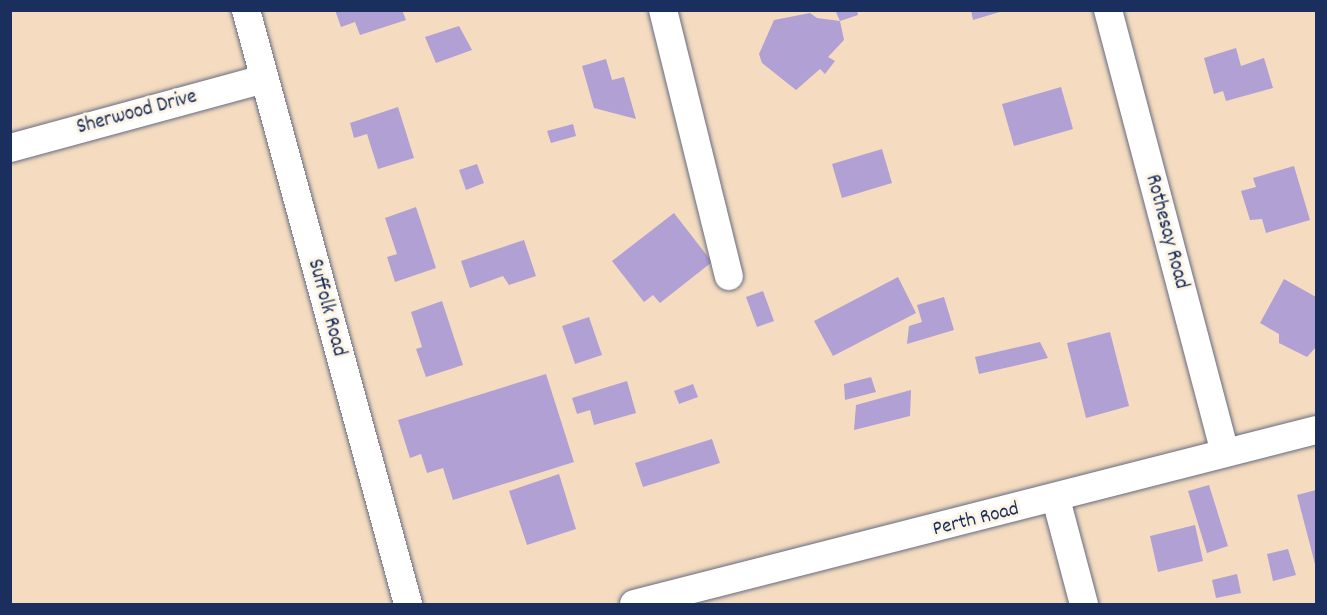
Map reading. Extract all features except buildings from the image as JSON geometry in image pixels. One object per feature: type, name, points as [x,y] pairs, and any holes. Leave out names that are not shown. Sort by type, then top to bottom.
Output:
[{"type":"street","name":"Suffolk Road","points":[[246,10],[408,604]]},
{"type":"street","points":[[663,10],[729,276]]},
{"type":"street","name":"Rothesay Road","points":[[1108,10],[1225,453]]},
{"type":"street","name":"Sherwood Drive","points":[[10,147],[264,79]]},
{"type":"street","name":"Perth Road","points":[[634,604],[729,594],[1056,499],[1317,430]]},
{"type":"street","points":[[1056,499],[1084,604]]}]
